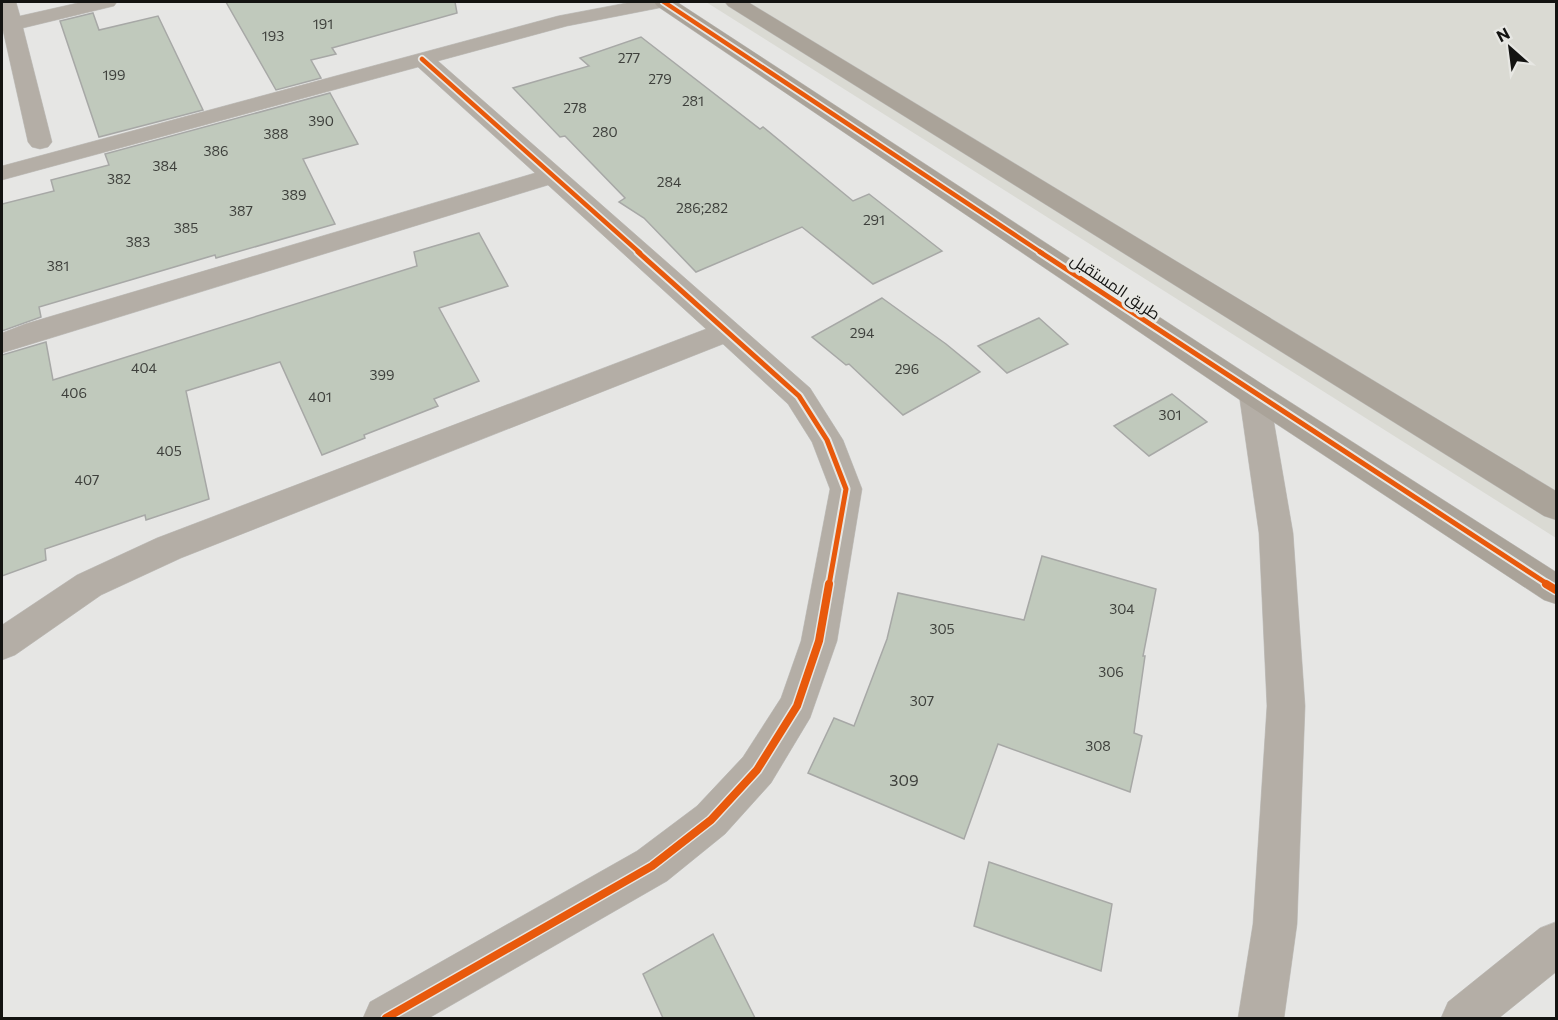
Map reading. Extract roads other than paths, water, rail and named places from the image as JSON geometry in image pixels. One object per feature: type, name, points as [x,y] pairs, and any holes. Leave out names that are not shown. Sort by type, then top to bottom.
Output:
[{"type":"street","points":[[6,2],[40,142]]},
{"type":"street","points":[[11,24],[107,2]]},
{"type":"street","points":[[2,152],[558,9],[663,2]]},
{"type":"street","name":"طريق المستقبل","points":[[663,2],[1254,394],[1557,590]]},
{"type":"street","points":[[735,2],[1557,507]]},
{"type":"street","points":[[2,172],[422,59],[558,9]]},
{"type":"street","points":[[386,1018],[652,866],[711,820],[757,770],[797,706],[819,641],[846,489],[827,440],[799,396],[422,59]]},
{"type":"street","points":[[2,343],[46,327],[553,176]]},
{"type":"street","points":[[2,644],[12,635],[89,585],[169,548],[727,332]]},
{"type":"street","points":[[1254,394],[1276,533],[1286,706],[1275,924],[1262,1018]]},
{"type":"street","points":[[1464,1018],[1557,944]]}]
